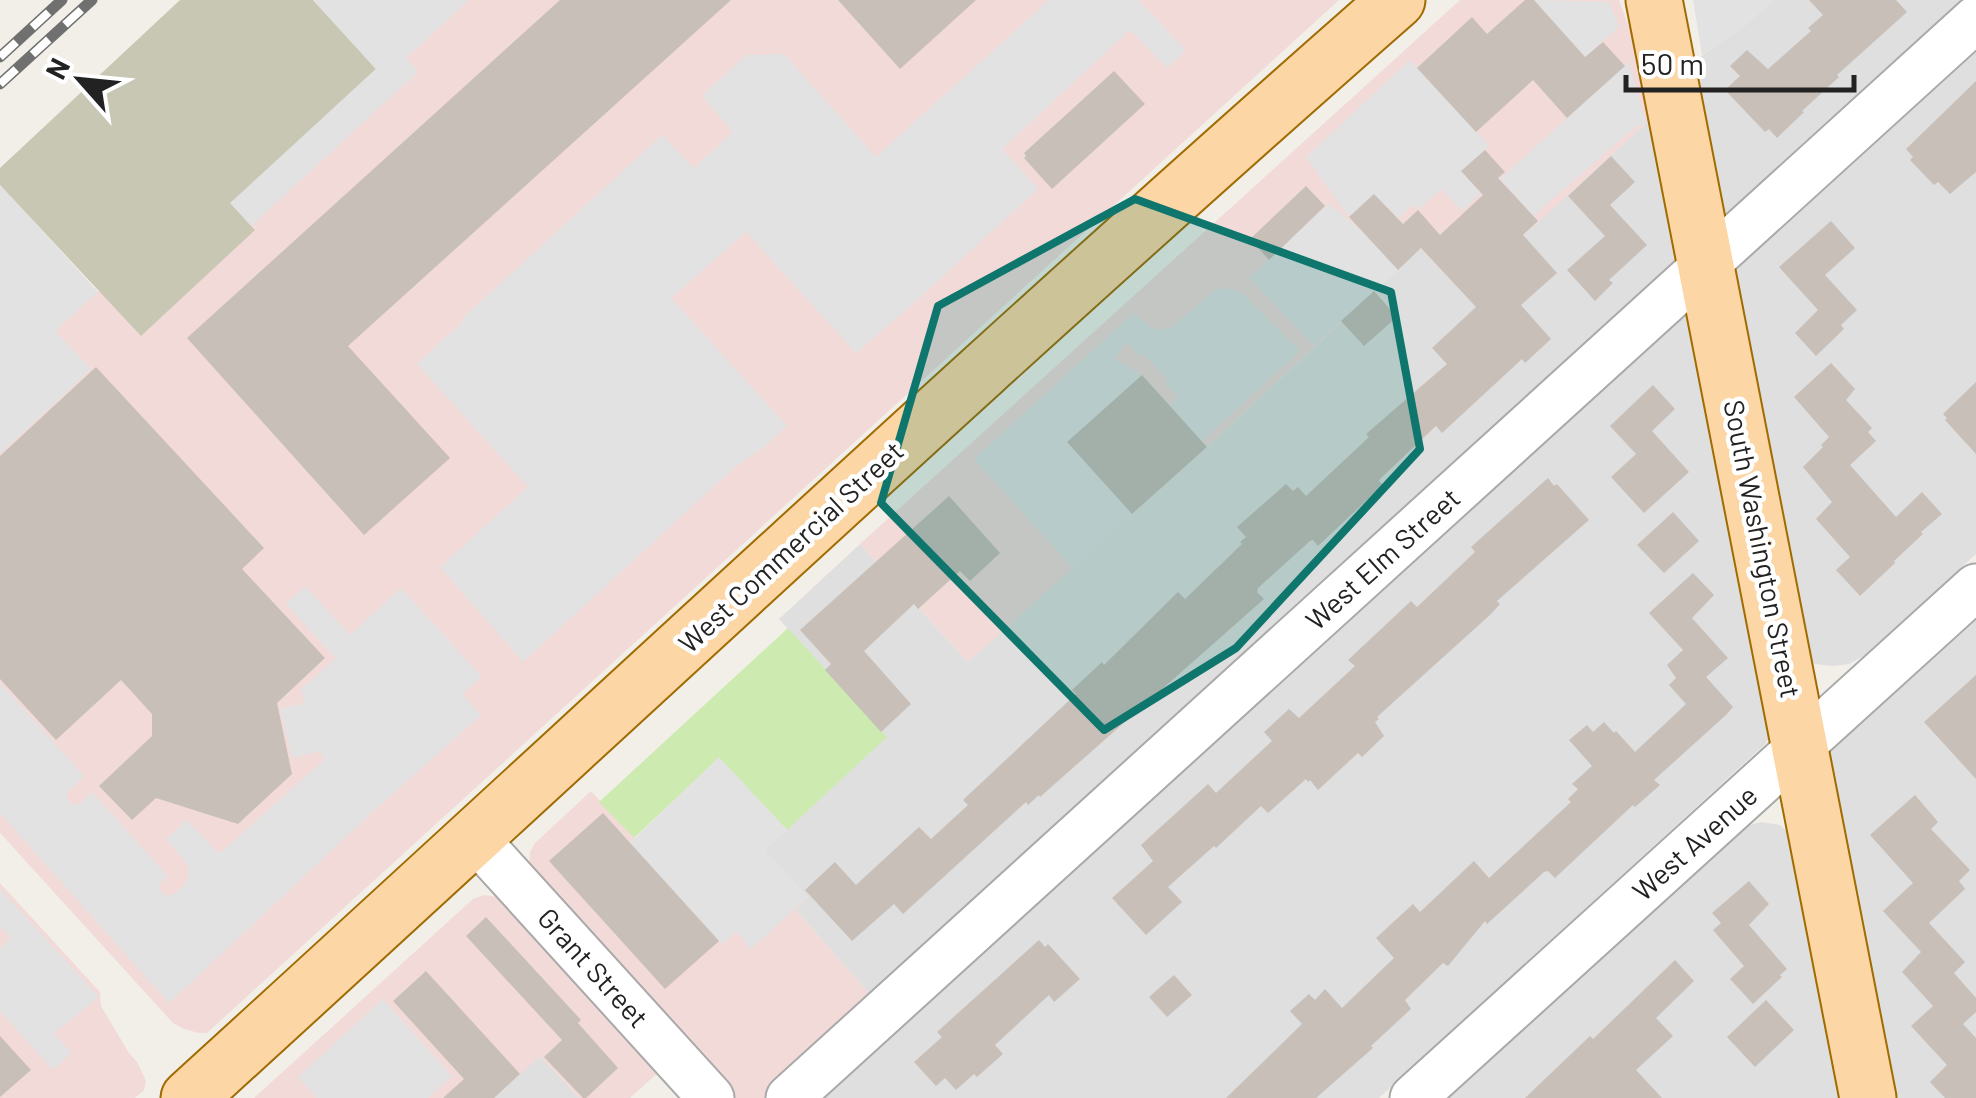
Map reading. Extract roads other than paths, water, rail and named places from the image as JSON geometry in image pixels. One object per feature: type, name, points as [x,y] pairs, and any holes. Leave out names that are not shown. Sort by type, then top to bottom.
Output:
[{"type":"main road","name":"West Commercial Street","points":[[189,1098],[1397,0]]},
{"type":"main road","name":"South Washington Street","points":[[1654,0],[1868,1098]]},
{"type":"street","name":"West Elm Street","points":[[790,1098],[1976,19]]},
{"type":"street","name":"West Avenue","points":[[1413,1098],[1976,587]]},
{"type":"street","name":"Grant Street","points":[[474,837],[711,1098]]},
{"type":"railway","points":[[0,57],[62,0]]},
{"type":"railway","points":[[0,84],[92,0]]}]
